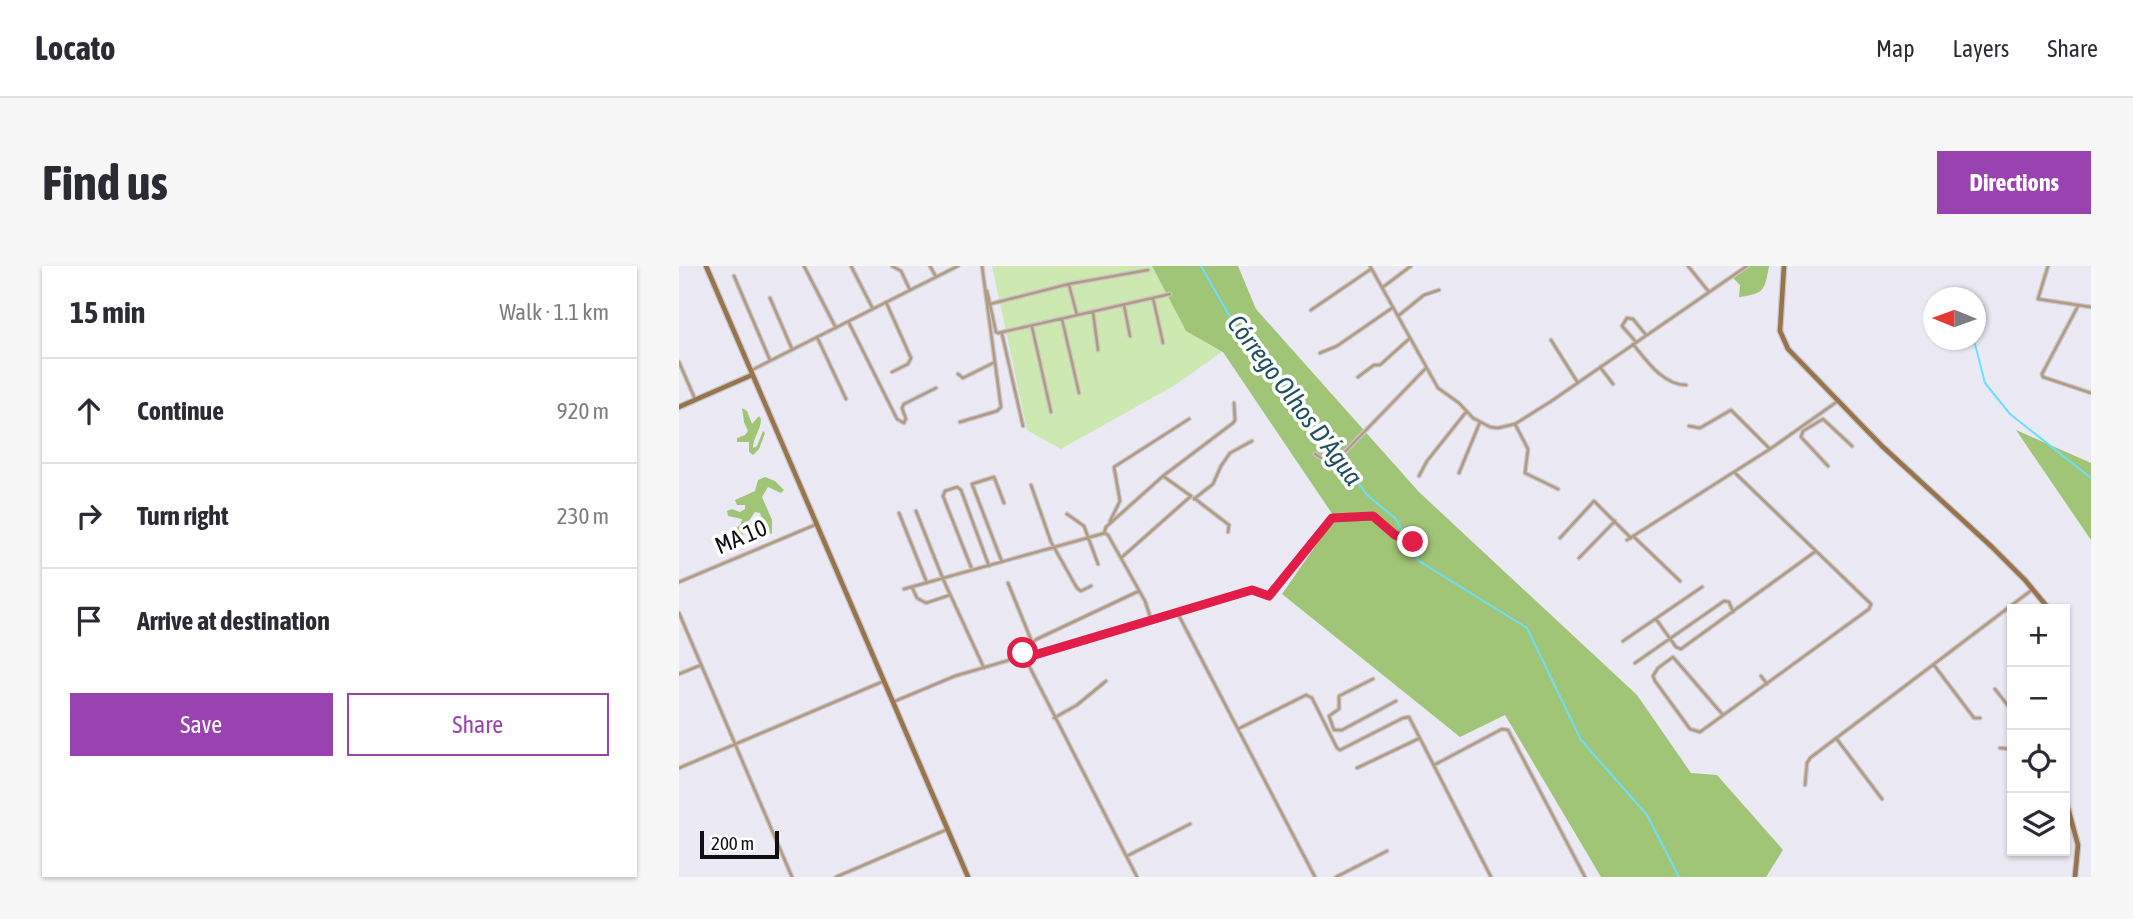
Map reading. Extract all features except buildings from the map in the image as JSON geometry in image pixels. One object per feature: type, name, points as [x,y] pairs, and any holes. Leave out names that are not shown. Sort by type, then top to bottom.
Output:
[{"type":"street","points":[[706,266],[968,877]]},
{"type":"street","points":[[804,266],[836,328]]},
{"type":"street","points":[[851,266],[873,309]]},
{"type":"street","points":[[892,266],[901,271],[910,291]]},
{"type":"street","points":[[930,266],[936,277]]},
{"type":"street","points":[[679,407],[751,373],[770,360],[958,266]]},
{"type":"street","points":[[960,422],[1000,409],[982,266]]},
{"type":"street","points":[[1382,288],[1411,266]]},
{"type":"street","points":[[1688,266],[1709,292]]},
{"type":"street","points":[[1311,310],[1370,268],[1438,388],[1480,422],[1498,428],[1515,424],[1747,266]]},
{"type":"street","points":[[1784,266],[1780,316],[1782,338],[1792,353],[1882,446],[1992,547],[2045,604]]},
{"type":"street","points":[[2047,266],[2038,299],[2091,307]]},
{"type":"street","points":[[990,304],[1069,284],[1147,270]]},
{"type":"street","points":[[734,276],[770,360]]},
{"type":"street","points":[[1069,284],[1077,315]]},
{"type":"street","points":[[1397,316],[1424,295],[1439,290]]},
{"type":"street","points":[[985,291],[996,332],[1001,333],[1170,294]]},
{"type":"street","points":[[770,298],[792,349]]},
{"type":"street","points":[[1153,298],[1163,343]]},
{"type":"street","points":[[886,302],[911,358],[908,364],[892,372]]},
{"type":"street","points":[[1124,305],[1130,336]]},
{"type":"street","points":[[2078,306],[2042,374],[2043,377],[2091,393]]},
{"type":"street","points":[[1320,353],[1337,346],[1392,308]]},
{"type":"street","points":[[1093,312],[1098,350]]},
{"type":"street","points":[[1646,335],[1633,319],[1627,318],[1622,323],[1634,343],[1664,377],[1676,384],[1686,385]]},
{"type":"street","points":[[1062,319],[1079,393]]},
{"type":"street","points":[[848,322],[901,423],[906,420],[902,408],[904,404],[936,387]]},
{"type":"street","points":[[1031,326],[1051,412]]},
{"type":"street","points":[[1001,333],[1023,426]]},
{"type":"street","points":[[817,337],[846,399]]},
{"type":"street","points":[[1358,377],[1374,365],[1380,365],[1410,338]]},
{"type":"street","points":[[1551,340],[1578,383]]},
{"type":"street","points":[[679,362],[695,399]]},
{"type":"street","points":[[958,374],[963,378],[995,362]]},
{"type":"street","points":[[1599,367],[1613,384]]},
{"type":"street","points":[[1315,454],[1326,461],[1338,460],[1426,368]]},
{"type":"street","points":[[1828,466],[1801,437],[1809,424],[1837,401]]},
{"type":"street","points":[[1107,527],[1163,476],[1235,422],[1234,402]]},
{"type":"street","points":[[1689,426],[1700,428],[1731,410],[1770,449]]},
{"type":"street","points":[[1419,476],[1427,461],[1466,412]]},
{"type":"street","points":[[1104,533],[1120,504],[1114,467],[1189,419]]},
{"type":"street","points":[[1630,538],[1809,424],[1826,420],[1852,446]]},
{"type":"street","points":[[1459,474],[1480,422]]},
{"type":"street","points":[[1515,424],[1528,449],[1525,473],[1558,489]]},
{"type":"street","points":[[1121,558],[1213,484],[1230,453],[1252,441]]},
{"type":"street","points":[[1723,715],[1673,657],[1655,671],[1655,681],[1692,731],[1700,732],[1871,606],[1870,600],[1734,472]]},
{"type":"street","points":[[1163,476],[1228,524],[1228,532]]},
{"type":"street","points":[[1002,562],[972,484],[993,477],[1004,503]]},
{"type":"street","points":[[1031,485],[1055,547],[1077,589],[1081,591],[1091,586]]},
{"type":"street","points":[[971,567],[943,496],[945,491],[957,487],[961,490],[989,566]]},
{"type":"street","points":[[1560,538],[1594,501],[1630,538],[1680,580]]},
{"type":"street","points":[[916,511],[943,579],[984,667]]},
{"type":"street","points":[[899,513],[927,583]]},
{"type":"street","points":[[1067,514],[1083,524],[1098,564]]},
{"type":"street","points":[[893,702],[955,676],[1252,590],[1271,595],[1332,518],[1373,516],[1395,535],[1413,542]]},
{"type":"street","points":[[1579,558],[1615,521]]},
{"type":"street","name":"MA 10","points":[[679,582],[817,524]]},
{"type":"street","points":[[904,589],[1104,533],[1108,534],[1147,604],[1151,619]]},
{"type":"street","points":[[1656,619],[1677,648],[1682,648],[1816,551]]},
{"type":"street","points":[[1008,583],[1032,642]]},
{"type":"street","points":[[912,587],[921,602],[926,603],[950,595]]},
{"type":"street","points":[[1623,641],[1702,587]]},
{"type":"street","points":[[1805,785],[1808,760],[2033,589]]},
{"type":"street","points":[[1137,877],[1054,718],[1024,657],[1024,651],[1032,642],[1139,591]]},
{"type":"street","points":[[1635,663],[1724,601],[1729,602],[1733,612]]},
{"type":"street","points":[[1177,612],[1315,877]]},
{"type":"street","points":[[679,613],[792,877]]},
{"type":"street","points":[[679,674],[701,665]]},
{"type":"street","points":[[1934,665],[1974,718],[1980,718]]},
{"type":"street","points":[[1761,676],[1767,684]]},
{"type":"street","points":[[1322,720],[1339,709],[1339,696],[1373,679]]},
{"type":"street","points":[[679,768],[884,681]]},
{"type":"street","points":[[1054,718],[1077,705],[1106,681]]},
{"type":"street","points":[[1995,689],[2007,705]]},
{"type":"street","points":[[1238,729],[1306,695],[1312,698],[1340,750],[1405,717],[1411,720],[1490,877]]},
{"type":"street","points":[[1329,716],[1336,731],[1396,701]]},
{"type":"street","points":[[1433,765],[1502,729],[1508,730],[1585,877]]},
{"type":"street","points":[[1357,768],[1420,738]]},
{"type":"street","points":[[1836,738],[1882,799]]},
{"type":"street","points":[[2000,748],[2007,749]]},
{"type":"street","points":[[2070,815],[2078,845],[2075,877]]},
{"type":"street","points":[[1126,857],[1190,824]]},
{"type":"street","points":[[836,877],[948,829]]},
{"type":"street","points":[[1336,877],[1387,851]]},
{"type":"green space","points":[[992,266],[1152,266],[1186,331],[1223,351],[1175,385],[1061,449],[1027,430]]},
{"type":"green space","points":[[1152,266],[1238,266],[1256,309],[1419,492],[1637,695],[1691,773],[1717,775],[1783,850],[1766,877],[1601,877],[1505,715],[1460,737],[1282,594],[1335,518],[1223,352],[1186,331]]},
{"type":"green space","points":[[1750,266],[1769,266],[1766,281],[1758,292],[1739,297],[1740,285],[1733,278]]},
{"type":"green space","points":[[742,408],[747,411],[752,424],[759,416],[761,419],[753,448],[757,446],[763,431],[765,433],[759,449],[753,455],[749,452],[749,442],[737,442],[737,438],[748,431]]},
{"type":"green space","points":[[2016,430],[2091,463],[2091,540]]},
{"type":"green space","points":[[765,477],[775,481],[784,490],[781,493],[768,487],[762,497],[772,520],[772,534],[767,532],[760,513],[755,512],[744,528],[742,539],[732,539],[733,531],[741,524],[742,519],[728,516],[727,511],[732,509],[740,512],[745,509],[745,505],[737,505],[735,500],[755,491],[758,480]]},
{"type":"waterway","name":"Córrego Olhos D'Água","points":[[1201,266],[1244,341],[1286,382],[1312,425],[1367,495],[1395,518],[1419,561],[1527,628],[1581,740],[1647,815],[1679,877]]},
{"type":"waterway","points":[[1977,350],[1985,383],[2010,414],[2091,478]]},
{"type":"route","points":[[1023,653],[1024,657],[1038,654],[1252,590],[1269,596],[1332,518],[1373,516],[1395,535],[1413,542]]}]
